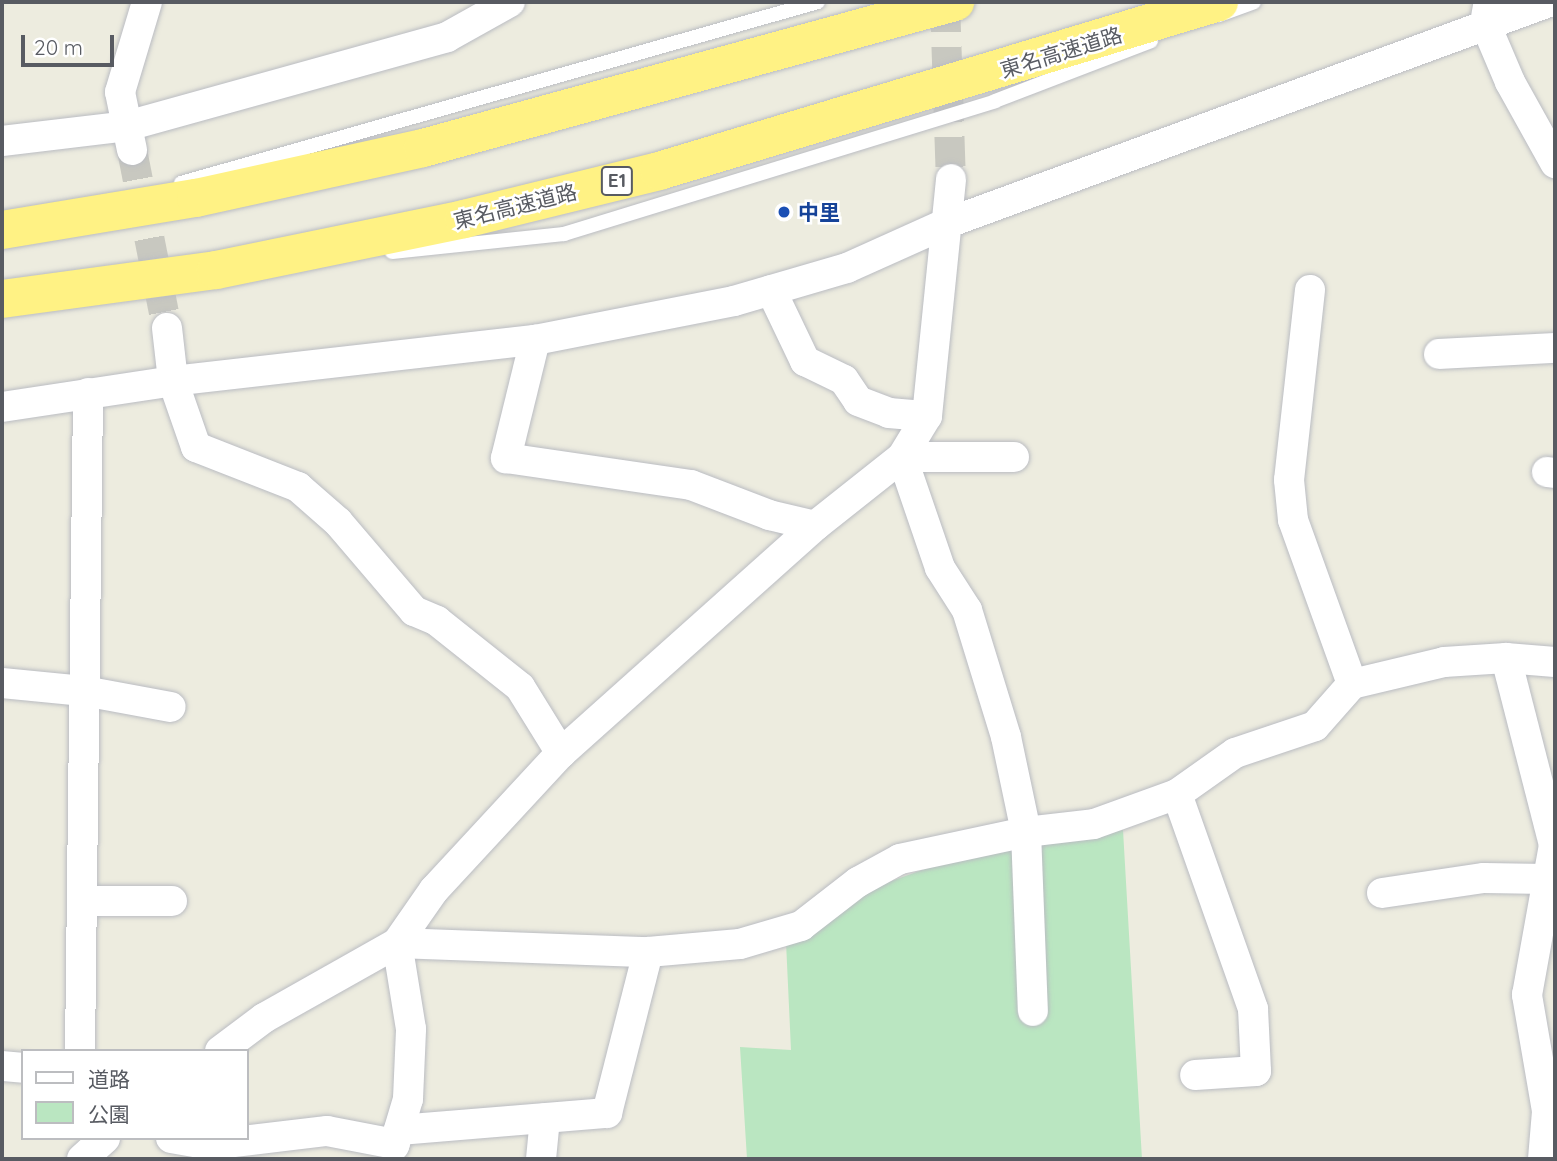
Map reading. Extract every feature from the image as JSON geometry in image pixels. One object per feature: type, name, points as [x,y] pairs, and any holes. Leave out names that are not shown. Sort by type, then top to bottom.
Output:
[{"type":"highway","points":[[19,228],[196,198],[423,148],[955,2]]},
{"type":"highway","name":"東名高速道路","points":[[2,299],[216,270],[464,219],[659,171],[1219,2]]},
{"type":"street","points":[[130,138],[120,92],[146,2]]},
{"type":"street","points":[[2,141],[130,138],[447,37],[510,2]]},
{"type":"street","points":[[2,407],[173,381],[535,340],[771,290],[847,268],[945,224],[1408,55],[1487,12],[1549,2]]},
{"type":"street","points":[[1487,12],[1510,82],[1555,163]]},
{"type":"street","points":[[223,1049],[264,1018],[397,943],[434,890],[561,753],[815,526],[902,457],[927,416],[951,179]]},
{"type":"street","points":[[771,290],[805,360],[844,380],[858,401],[889,412],[927,416]]},
{"type":"street","points":[[1310,290],[1289,480],[1292,507],[1352,684]]},
{"type":"street","points":[[167,328],[173,381],[196,447],[298,487],[338,522],[414,611],[437,621],[520,687],[561,753]]},
{"type":"street","points":[[535,340],[506,458],[691,485],[769,515],[815,526]]},
{"type":"street","points":[[1439,354],[1555,348]]},
{"type":"street","points":[[80,1049],[88,393]]},
{"type":"street","points":[[902,457],[1014,457]]},
{"type":"street","points":[[902,457],[940,568],[967,610],[987,664],[1026,832],[1033,1011]]},
{"type":"street","points":[[1506,658],[1555,842],[1546,879],[1527,995],[1547,1111],[1543,1159]]},
{"type":"street","points":[[397,943],[648,952],[740,944],[801,926],[858,881],[900,859],[1026,832],[1094,824],[1177,794],[1235,753],[1315,726],[1352,684],[1444,662],[1506,658],[1555,662]]},
{"type":"street","points":[[2,683],[83,691],[171,708]]},
{"type":"street","points":[[1177,794],[1253,1009],[1256,1071],[1195,1075]]},
{"type":"street","points":[[1382,893],[1484,878],[1546,879]]},
{"type":"street","points":[[82,901],[172,901]]},
{"type":"street","points":[[396,1144],[408,1099],[411,1029],[397,943]]},
{"type":"street","points":[[182,1140],[209,1145],[327,1131],[396,1144],[545,1118],[607,1113],[648,952]]},
{"type":"street","points":[[2,1066],[21,1068]]},
{"type":"street","points":[[541,1159],[545,1118]]},
{"type":"lane","points":[[19,228],[818,2]]},
{"type":"lane","points":[[216,270],[564,234],[995,101],[1254,2]]},
{"type":"green space","points":[[1123,830],[1142,1159],[747,1159],[740,1047],[791,1050],[786,942],[864,891],[944,862],[1028,843]]},
{"type":"tunnel","points":[[945,2],[951,179]]},
{"type":"tunnel","points":[[132,150],[167,328]]},
{"type":"place","name":"中里","points":[[784,212]]}]
